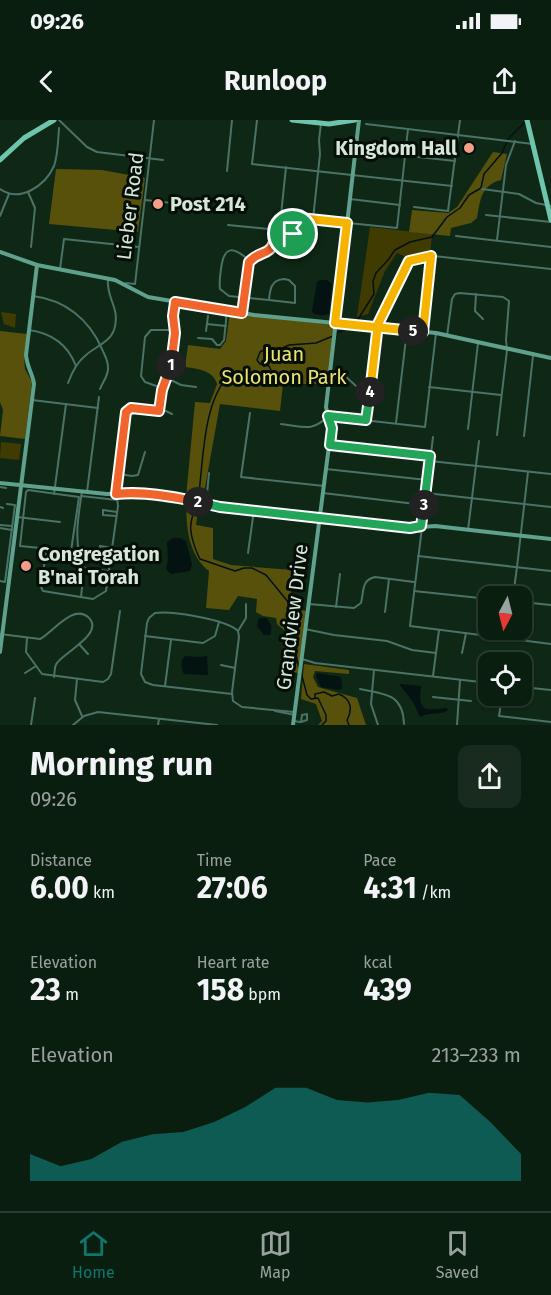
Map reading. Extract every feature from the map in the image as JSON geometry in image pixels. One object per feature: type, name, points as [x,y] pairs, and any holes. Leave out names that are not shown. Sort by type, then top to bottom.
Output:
[{"type":"main road","points":[[0,160],[24,138],[54,120]]},
{"type":"main road","points":[[292,120],[338,124],[357,120]]},
{"type":"main road","points":[[527,120],[551,221]]},
{"type":"street","points":[[59,120],[94,151],[162,160]]},
{"type":"street","name":"Lieber Road","points":[[124,285],[126,283],[135,284],[154,120]]},
{"type":"street","points":[[227,171],[232,120]]},
{"type":"street","points":[[257,120],[252,164],[452,186]]},
{"type":"street","name":"Grandview Drive","points":[[294,723],[332,428],[326,407],[353,175],[357,120]]},
{"type":"street","points":[[414,207],[448,212],[460,120]]},
{"type":"street","points":[[313,219],[321,123]]},
{"type":"street","points":[[366,124],[533,144]]},
{"type":"street","points":[[0,189],[9,194],[20,194],[28,192],[44,181],[56,160],[59,128]]},
{"type":"street","points":[[294,235],[299,228],[300,218],[396,229],[408,129]]},
{"type":"street","points":[[497,240],[506,164],[514,141]]},
{"type":"street","points":[[355,150],[455,161]]},
{"type":"street","points":[[281,216],[286,167]]},
{"type":"street","points":[[482,189],[521,194],[536,203],[549,206]]},
{"type":"street","points":[[28,192],[35,208],[31,247]]},
{"type":"street","points":[[0,216],[9,194]]},
{"type":"street","points":[[144,200],[190,205]]},
{"type":"street","points":[[350,200],[400,205]]},
{"type":"street","points":[[486,215],[551,221]]},
{"type":"street","points":[[228,225],[288,231],[297,241],[296,254]]},
{"type":"street","points":[[243,313],[247,267],[250,261],[271,249],[276,230]]},
{"type":"street","points":[[456,236],[551,247]]},
{"type":"street","points":[[60,269],[64,238],[139,247]]},
{"type":"street","points":[[250,261],[234,250],[226,253],[222,260],[219,283],[221,290],[228,295],[269,300],[295,303],[294,284],[286,279],[278,280],[271,286],[269,300]]},
{"type":"street","points":[[0,252],[37,265],[108,279],[143,296],[227,311],[436,333],[533,356],[551,358]]},
{"type":"street","points":[[423,332],[431,256]]},
{"type":"street","points":[[366,420],[377,328],[410,261],[431,256],[551,269]]},
{"type":"street","points":[[14,528],[34,380],[28,370],[26,358],[37,265]]},
{"type":"street","points":[[68,383],[76,366],[112,333],[116,315],[109,295],[108,279]]},
{"type":"street","points":[[447,336],[454,294],[476,294],[503,297],[508,300],[510,305],[507,350],[497,435]]},
{"type":"street","points":[[476,294],[475,312],[483,319]]},
{"type":"street","points":[[33,296],[53,300],[70,309],[88,325],[100,345],[108,366],[100,389]]},
{"type":"street","points":[[159,411],[162,388],[171,367],[175,302]]},
{"type":"street","points":[[198,338],[212,340],[219,346],[224,340],[227,311]]},
{"type":"street","points":[[206,331],[208,316]]},
{"type":"street","points":[[207,324],[226,326]]},
{"type":"street","points":[[29,330],[47,334],[60,342],[76,366]]},
{"type":"street","points":[[162,388],[145,382],[141,376],[145,337],[151,330],[175,330]]},
{"type":"street","points":[[396,424],[406,330]]},
{"type":"street","points":[[281,424],[313,427],[320,425],[328,416],[425,427],[436,333]]},
{"type":"street","points":[[468,429],[478,343]]},
{"type":"street","points":[[524,435],[533,356]]},
{"type":"street","points":[[329,372],[344,375],[356,386],[370,390]]},
{"type":"street","points":[[167,378],[181,385],[196,387]]},
{"type":"street","points":[[429,387],[502,395]]},
{"type":"street","points":[[99,397],[98,408],[82,494],[71,551],[20,546],[28,490],[82,494],[117,500]]},
{"type":"street","points":[[32,400],[98,408]]},
{"type":"street","points":[[54,491],[66,404]]},
{"type":"street","points":[[79,555],[46,552],[41,587],[43,591],[94,599],[106,591],[117,512],[116,494],[126,412],[131,408],[172,414]]},
{"type":"street","points":[[250,413],[242,477],[324,486]]},
{"type":"street","points":[[433,437],[410,626],[551,644]]},
{"type":"street","points":[[468,530],[479,441]]},
{"type":"street","points":[[330,445],[430,456]]},
{"type":"street","points":[[118,474],[132,476],[138,474],[144,452]]},
{"type":"street","points":[[429,461],[551,474]]},
{"type":"street","points":[[326,469],[427,480]]},
{"type":"street","points":[[514,586],[528,472]]},
{"type":"street","points":[[203,503],[209,473]]},
{"type":"street","points":[[0,485],[21,485],[54,491]]},
{"type":"street","points":[[0,485],[6,488]]},
{"type":"street","points":[[82,494],[134,493],[410,528],[421,526],[551,539]]},
{"type":"street","points":[[323,493],[424,505]]},
{"type":"street","points":[[426,493],[551,507]]},
{"type":"street","points":[[81,597],[84,568],[79,555],[77,528],[82,494]]},
{"type":"street","points":[[0,652],[14,528],[15,505],[7,504]]},
{"type":"street","points":[[116,516],[103,515],[103,510],[117,512]]},
{"type":"street","points":[[248,553],[254,510]]},
{"type":"street","points":[[17,517],[60,522]]},
{"type":"street","points":[[0,527],[14,528]]},
{"type":"street","points":[[112,548],[99,547],[100,551],[112,552]]},
{"type":"street","points":[[418,556],[551,571]]},
{"type":"street","points":[[0,562],[9,563]]},
{"type":"street","points":[[0,581],[5,582],[9,563]]},
{"type":"street","points":[[84,568],[109,571]]},
{"type":"street","points":[[336,607],[340,574]]},
{"type":"street","points":[[309,604],[356,608],[362,601],[367,580],[374,577],[415,582]]},
{"type":"street","points":[[385,612],[389,579]]},
{"type":"street","points":[[414,591],[478,597]]},
{"type":"street","points":[[0,600],[6,601]]},
{"type":"street","points":[[532,603],[551,605]]},
{"type":"street","points":[[246,604],[246,618],[238,631],[233,701],[239,706],[295,714]]},
{"type":"street","points":[[27,638],[26,650],[42,674],[77,680],[100,682],[107,680],[111,674],[120,611]]},
{"type":"street","points":[[1,635],[42,638],[69,615],[74,613],[89,618],[90,632],[58,661],[54,677]]},
{"type":"street","points":[[232,694],[146,683],[142,678],[145,636],[148,619],[154,613],[220,621],[238,631]]},
{"type":"street","points":[[145,636],[209,642],[216,635],[220,621]]},
{"type":"street","points":[[306,629],[334,635],[387,641],[412,650],[436,652]]},
{"type":"street","points":[[434,676],[439,630]]},
{"type":"street","points":[[462,653],[466,633]]},
{"type":"street","points":[[165,686],[171,640]]},
{"type":"street","points":[[79,644],[88,654]]},
{"type":"street","points":[[302,661],[478,681]]},
{"type":"street","points":[[221,665],[235,668]]},
{"type":"street","points":[[25,673],[36,666]]},
{"type":"street","points":[[374,670],[371,707],[378,725]]},
{"type":"street","points":[[457,725],[460,679]]},
{"type":"street","points":[[77,680],[75,702],[82,716]]},
{"type":"street","points":[[532,688],[551,690]]},
{"type":"street","points":[[360,689],[387,694],[396,700],[402,711],[404,724]]},
{"type":"street","points":[[433,697],[471,701]]},
{"type":"street","points":[[31,725],[35,698]]},
{"type":"street","points":[[500,706],[499,716],[551,722]]},
{"type":"street","points":[[74,725],[82,716],[98,712],[217,725]]},
{"type":"street","points":[[158,725],[159,718]]},
{"type":"street","points":[[294,723],[301,722]]},
{"type":"shaded area","points":[[370,227],[432,234],[430,255],[411,259],[397,253],[385,271],[368,314],[357,317]]},
{"type":"shaded area","points":[[327,280],[332,284],[329,314],[325,315],[312,312],[317,282]]},
{"type":"shaded area","points":[[1,312],[16,314],[15,328],[4,324]]},
{"type":"shaded area","points":[[1,442],[21,444],[19,460],[0,458]]},
{"type":"shaded area","points":[[173,538],[186,541],[192,565],[190,571],[171,574],[166,569],[167,542]]},
{"type":"shaded area","points":[[259,618],[266,618],[269,622],[270,635],[264,635],[257,626]]},
{"type":"shaded area","points":[[185,656],[207,656],[208,675],[184,674],[182,660]]},
{"type":"shaded area","points":[[317,673],[341,677],[342,688],[339,690],[321,687],[316,677]]},
{"type":"shaded area","points":[[399,684],[421,686],[421,701],[424,708],[447,708],[448,710],[420,717],[413,702]]},
{"type":"green space","points":[[493,152],[507,154],[501,180],[494,182],[485,190],[477,218],[471,223],[451,228],[450,236],[409,232],[412,210],[448,213],[457,207]]},
{"type":"green space","points":[[56,169],[102,170],[145,178],[138,232],[49,224]]},
{"type":"green space","name":"Juan Solomon Park","points":[[230,312],[334,325],[328,384],[283,384],[280,411],[220,404],[203,499],[186,497],[195,402],[210,403],[217,384],[209,373],[185,367],[188,345],[220,349],[226,341]]},
{"type":"green space","points":[[0,331],[27,334],[25,369],[32,382],[25,439],[0,436],[3,410],[0,402]]},
{"type":"green space","points":[[187,502],[199,505],[196,525],[213,528],[213,559],[231,565],[292,570],[290,608],[306,611],[298,673],[294,672],[291,659],[283,649],[286,632],[277,624],[276,618],[263,616],[256,612],[257,599],[238,596],[229,610],[206,608],[209,571],[197,557],[190,540]]},
{"type":"green space","points":[[304,664],[349,670],[349,674],[315,671],[313,677],[318,687],[357,698],[366,725],[318,725],[322,721],[316,704],[301,699]]},
{"type":"waterway","points":[[355,324],[374,294],[373,281],[376,273],[395,250],[410,242],[432,237],[447,217],[460,208],[469,195],[481,188],[484,174],[502,153],[508,139],[524,123]]},
{"type":"waterway","points":[[337,333],[351,327]]},
{"type":"waterway","points":[[299,668],[293,643],[293,629],[289,620],[289,603],[266,575],[252,568],[235,571],[200,559],[192,537],[191,524],[199,493],[209,416],[219,388],[227,378],[250,377],[263,384],[272,372],[269,366],[260,364],[257,360],[260,352],[268,348],[278,350],[289,345],[316,343],[333,336]]},
{"type":"waterway","points":[[301,672],[307,695],[311,699],[318,698],[326,715],[326,721],[322,725]]},
{"type":"waterway","points":[[315,698],[315,694],[324,692],[332,696],[339,694],[343,696],[350,705],[347,720],[349,725]]},
{"type":"place","name":"Kingdom Hall","points":[[469,148]]},
{"type":"place","name":"Post 214","points":[[158,204]]},
{"type":"place","name":"Congregation B'nai Torah","points":[[26,566]]},
{"type":"route","points":[[293,234],[276,230],[271,249],[249,262],[242,313],[175,302],[173,316],[175,333],[171,367],[162,390],[159,411],[131,408],[126,412],[116,494],[131,492],[162,495],[220,507],[410,528],[421,526],[430,456],[330,445],[332,428],[328,416],[366,420],[377,328],[378,324],[409,261],[431,256],[423,332],[377,328],[335,323],[347,223],[300,218],[298,230],[293,234]]}]
